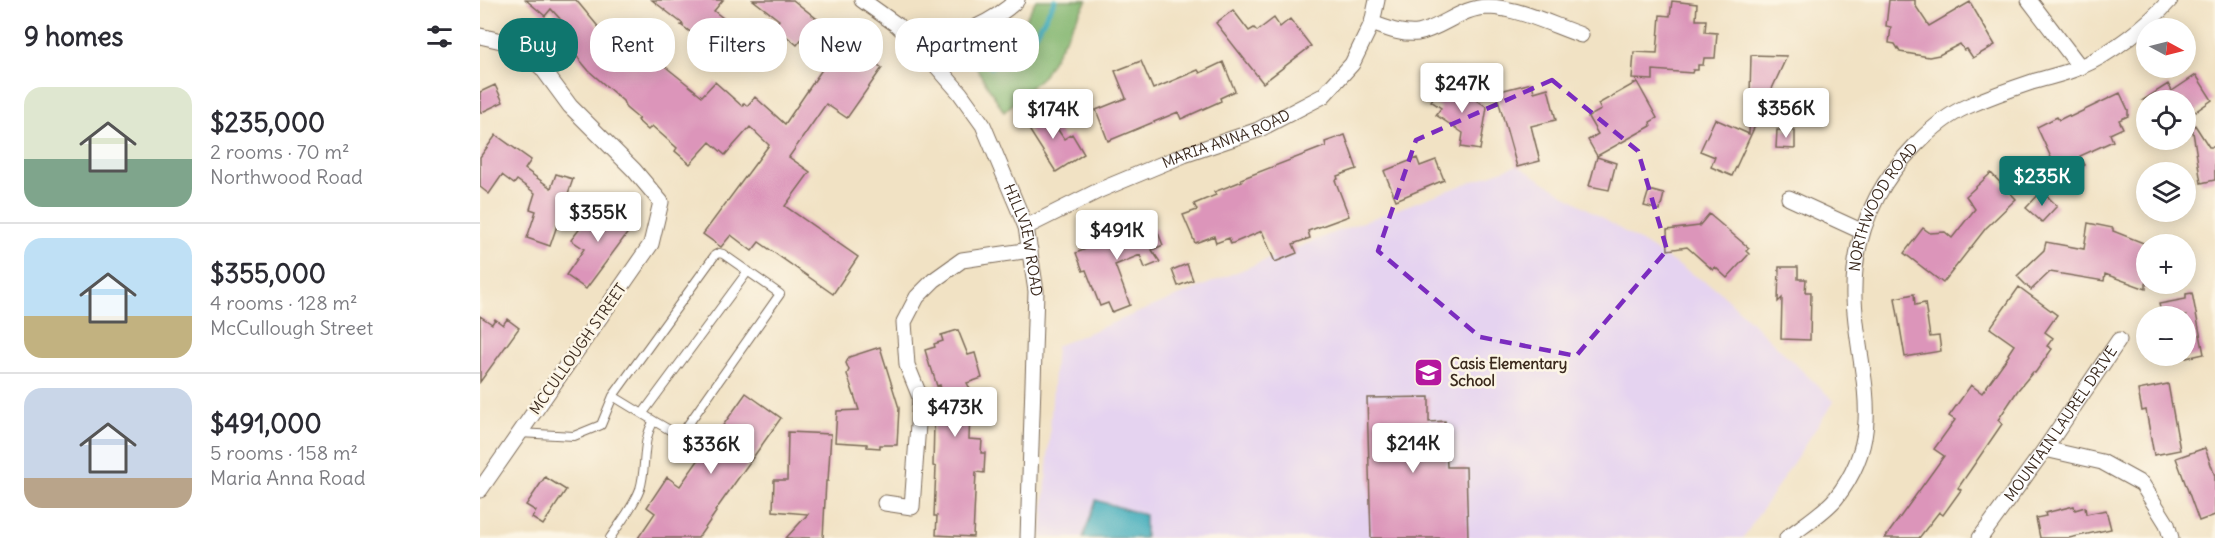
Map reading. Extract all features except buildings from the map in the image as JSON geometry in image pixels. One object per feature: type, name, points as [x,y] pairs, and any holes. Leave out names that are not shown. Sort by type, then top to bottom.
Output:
[{"type":"street","name":"HILLVIEW ROAD","points":[[862,0],[895,24]]},
{"type":"street","points":[[996,18],[1017,0]]},
{"type":"street","name":"MARIA ANNA ROAD","points":[[1026,227],[1100,190],[1184,155],[1258,130],[1323,96],[1352,64],[1372,23],[1377,0]]},
{"type":"street","points":[[2030,0],[2080,67]]},
{"type":"street","name":"NORTHWOOD ROAD","points":[[1787,538],[1835,500],[1855,470],[1865,440],[1867,406],[1854,298],[1855,263],[1861,231],[1877,196],[1904,157],[1936,127],[1966,106],[2080,67],[2121,43],[2170,0]]},
{"type":"street","points":[[1372,23],[1398,32],[1416,33],[1460,14],[1486,7],[1514,11],[1581,35]]},
{"type":"street","name":"MCCULLOUGH STREET","points":[[480,36],[514,44],[542,68],[570,106],[634,170],[660,202],[651,244],[480,490]]},
{"type":"street","name":"HILLVIEW ROAD","points":[[942,72],[983,125],[1026,227],[1036,291],[1028,538]]},
{"type":"street","points":[[1789,198],[1861,231]]},
{"type":"street","points":[[885,503],[912,507],[920,396],[907,364],[904,322],[917,297],[934,280],[962,261],[1030,250]]},
{"type":"street","name":"MOUNTAIN LAUREL DRIVE","points":[[1980,538],[2045,449],[2119,340]]},
{"type":"street","points":[[2045,449],[2102,462],[2142,484],[2167,524],[2171,538]]},
{"type":"lane","points":[[519,433],[574,436],[601,425],[613,396],[719,253],[780,294],[680,436],[613,396]]},
{"type":"lane","points":[[643,413],[748,271]]},
{"type":"lane","points":[[610,538],[639,492],[645,469],[648,432],[654,421]]},
{"type":"highlighted area","points":[[1552,80],[1638,151],[1667,250],[1576,356],[1480,337],[1378,251],[1416,140]]},
{"type":"shaded area","name":"Casis Elementary School","points":[[1517,165],[1718,290],[1834,401],[1743,538],[1042,538],[1056,346],[1330,234]]},
{"type":"green space","points":[[1036,0],[1087,0],[1044,75],[1004,112],[979,72],[1039,72],[1039,18],[1026,18]]},
{"type":"water","points":[[1096,500],[1145,515],[1145,538],[1083,538]]},
{"type":"waterway","points":[[1039,29],[1055,0]]},
{"type":"place","name":"Casis Elementary School","points":[[1429,373]]}]
